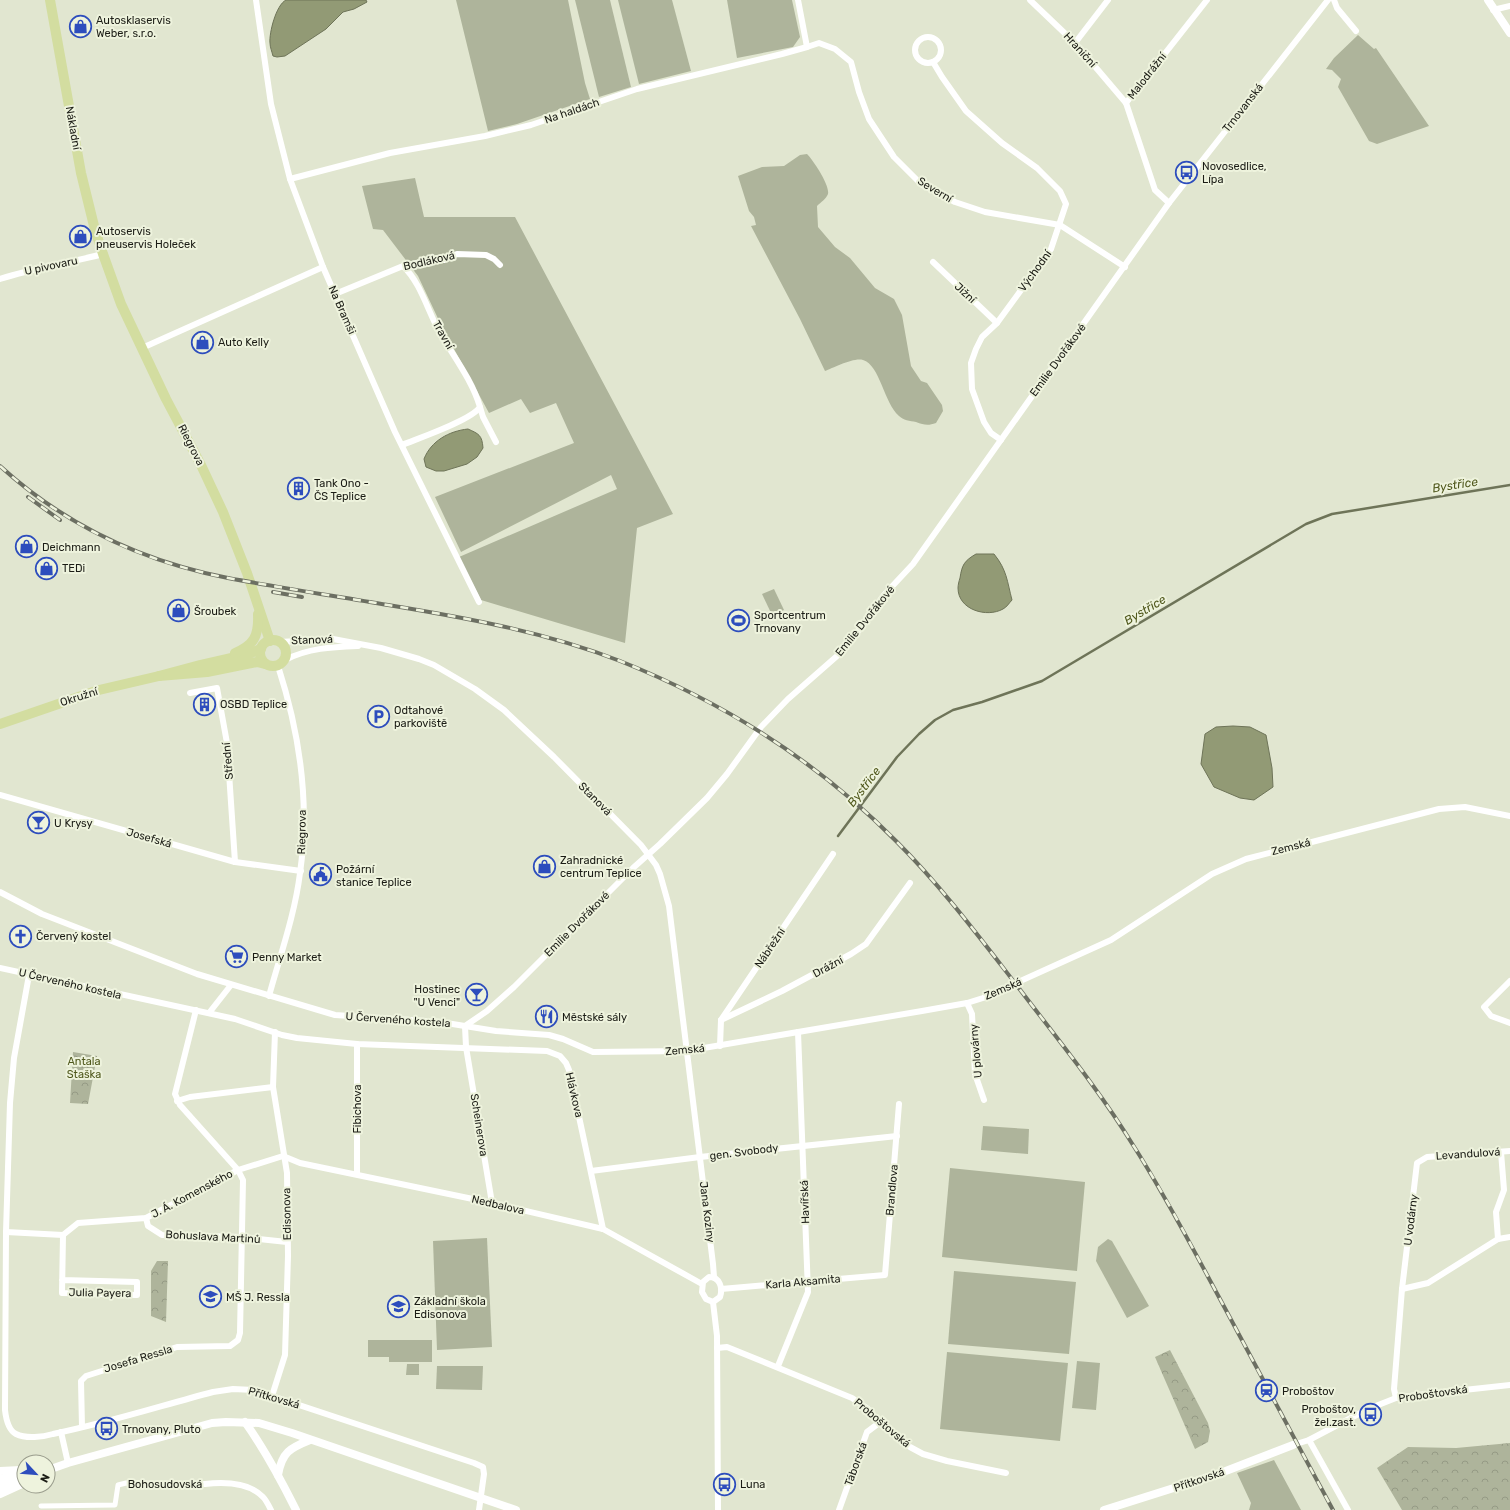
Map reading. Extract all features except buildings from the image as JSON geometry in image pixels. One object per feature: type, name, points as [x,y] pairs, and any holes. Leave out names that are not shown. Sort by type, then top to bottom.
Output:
[{"type":"main road","name":"Nákladní","points":[[50,0],[81,173],[102,254]]},
{"type":"main road","name":"Riegrova","points":[[102,254],[121,304],[223,512],[257,603],[275,641]]},
{"type":"main road","points":[[200,664],[236,653],[252,642],[258,630],[257,603]]},
{"type":"main road","points":[[275,641],[284,646],[286,651],[281,663],[271,666],[265,664],[260,656],[261,649],[264,644],[275,641]]},
{"type":"main road","name":"Okružní","points":[[0,724],[99,690],[159,676],[200,664],[248,654],[261,649]]},
{"type":"main road","name":"Okružní","points":[[159,676],[207,672],[257,662],[265,664]]},
{"type":"street","name":"Na Bramši","points":[[256,0],[271,104],[290,179],[323,266],[402,445],[479,602]]},
{"type":"street","points":[[798,0],[807,47]]},
{"type":"street","name":"Hraniční","points":[[1030,0],[1075,43],[1126,103]]},
{"type":"street","points":[[1075,43],[1108,0]]},
{"type":"street","name":"Malodrážní","points":[[1169,203],[1155,190],[1126,103],[1207,0]]},
{"type":"street","name":"Trnovanská","points":[[1159,217],[1328,0]]},
{"type":"street","points":[[1334,0],[1337,8],[1356,31]]},
{"type":"street","points":[[1488,0],[1493,10],[1510,32]]},
{"type":"street","points":[[1493,10],[1510,6]]},
{"type":"street","points":[[928,36],[935,38],[940,43],[941,49],[939,57],[933,62],[923,62],[918,59],[915,53],[917,41],[923,37],[928,36]]},
{"type":"street","name":"Severní","points":[[807,47],[818,43],[835,49],[851,62],[859,92],[869,119],[894,157],[920,184],[955,202],[985,212],[1060,226],[1125,267]]},
{"type":"street","name":"Na haldách","points":[[290,179],[390,153],[485,136],[531,125],[637,89],[807,47]]},
{"type":"street","name":"Východní","points":[[933,62],[966,111],[996,138],[1037,168],[1060,191],[1066,204],[1060,226],[1051,249],[997,323],[982,337],[971,363],[972,389],[984,422],[991,433],[1001,440]]},
{"type":"street","name":"Emilie Dvořákové","points":[[465,1026],[488,1011],[514,987],[633,868],[707,798],[768,719],[788,699],[832,661],[851,640],[884,595],[913,564],[1159,217]]},
{"type":"street","name":"Bodláková","points":[[335,294],[403,266],[431,260],[444,260],[457,254],[464,253],[486,255],[500,265]]},
{"type":"street","name":"U pivovaru","points":[[0,279],[26,271],[102,254]]},
{"type":"street","name":"Jižní","points":[[933,262],[997,323]]},
{"type":"street","points":[[142,348],[323,266]]},
{"type":"street","name":"Travní","points":[[403,266],[412,277],[440,332],[465,374],[483,417],[496,442]]},
{"type":"street","points":[[402,445],[467,417],[477,411],[480,407]]},
{"type":"street","name":"Stanová","points":[[275,641],[334,639],[368,645],[402,654],[434,665],[475,689],[504,710],[554,757],[649,854],[660,874],[669,906],[686,1051]]},
{"type":"street","name":"Stanová","points":[[281,663],[302,652],[318,649],[368,645]]},
{"type":"street","name":"Riegrova","points":[[270,996],[301,871],[304,810],[296,733],[281,663]]},
{"type":"street","name":"Střední","points":[[190,693],[217,688],[227,743],[235,862]]},
{"type":"street","name":"Josefská","points":[[0,795],[235,862],[301,871]]},
{"type":"street","name":"Zemská","points":[[465,1026],[491,1031],[554,1036],[593,1052],[686,1051],[967,1003],[1011,986],[1111,940],[1212,874],[1246,859],[1439,809],[1465,807],[1510,816]]},
{"type":"street","name":"Nábřežní","points":[[721,1020],[833,854]]},
{"type":"street","name":"Drážní","points":[[721,1020],[851,954],[866,944],[910,883]]},
{"type":"street","name":"U Červeného kostela","points":[[0,892],[42,914],[197,974],[335,1015],[440,1022],[465,1026],[466,1047],[358,1044],[304,1039],[275,1032],[244,1021],[0,968]]},
{"type":"street","points":[[29,974],[14,1058],[10,1094],[6,1232],[63,1235]]},
{"type":"street","points":[[1510,981],[1484,1007],[1491,1016],[1510,1023]]},
{"type":"street","points":[[209,1013],[231,985]]},
{"type":"street","name":"U plovárny","points":[[967,1003],[972,1014],[976,1074],[984,1100]]},
{"type":"street","points":[[196,1010],[175,1092],[177,1101],[185,1112],[238,1170]]},
{"type":"street","points":[[720,1046],[721,1020]]},
{"type":"street","name":"Edisonova","points":[[272,1396],[285,1355],[288,1256],[287,1173],[283,1156],[273,1087],[275,1032]]},
{"type":"street","name":"Havířská","points":[[778,1366],[808,1292],[798,1032]]},
{"type":"street","name":"Fibichova","points":[[357,1174],[358,1044]]},
{"type":"street","name":"Hlávkova","points":[[466,1047],[547,1051],[560,1056],[566,1062],[569,1070],[603,1230]]},
{"type":"street","name":"Scheinerova","points":[[466,1047],[492,1203]]},
{"type":"street","name":"Jana Koziny","points":[[686,1051],[714,1277],[719,1281],[721,1289]]},
{"type":"street","points":[[177,1101],[190,1097],[273,1087]]},
{"type":"street","name":"Brandlova","points":[[886,1275],[899,1104]]},
{"type":"street","name":"gen. Svobody","points":[[591,1171],[700,1157],[897,1136]]},
{"type":"street","name":"Levandulová","points":[[1427,1157],[1510,1151]]},
{"type":"street","points":[[1498,1239],[1496,1212],[1504,1190],[1501,1152]]},
{"type":"street","name":"Nedbalova","points":[[283,1156],[300,1163],[492,1203],[603,1230],[702,1284]]},
{"type":"street","name":"J. Á. Komenského","points":[[63,1235],[78,1223],[146,1218],[238,1170],[283,1156]]},
{"type":"street","name":"U vodárny","points":[[1396,1398],[1394,1390],[1402,1289],[1417,1163],[1427,1157]]},
{"type":"street","name":"Josefa Ressla","points":[[82,1427],[81,1380],[85,1377],[177,1347],[230,1346],[238,1340],[240,1333],[241,1295],[242,1180],[238,1170]]},
{"type":"street","name":"Bohuslava Martinů","points":[[146,1218],[148,1226],[162,1235],[241,1237],[287,1242]]},
{"type":"street","name":"Přítkovská","points":[[6,1232],[5,1415],[13,1432],[20,1436],[29,1437],[52,1435],[213,1392],[233,1389],[254,1390],[483,1467],[484,1474],[481,1499]]},
{"type":"street","name":"Julia Payera","points":[[62,1280],[137,1282],[137,1294],[62,1293],[62,1280],[63,1235]]},
{"type":"street","points":[[1402,1289],[1428,1283],[1498,1239],[1510,1237]]},
{"type":"street","name":"Karla Aksamita","points":[[721,1289],[886,1275]]},
{"type":"street","points":[[713,1302],[704,1296],[702,1284],[707,1278],[714,1277]]},
{"type":"street","points":[[713,1302],[720,1297],[721,1289]]},
{"type":"street","points":[[713,1302],[717,1327],[718,1510]]},
{"type":"street","name":"Proboštovská","points":[[717,1348],[727,1347],[778,1366],[852,1398],[868,1409],[879,1423],[910,1447],[923,1454],[947,1461],[1006,1473]]},
{"type":"street","name":"Proboštovská","points":[[1293,1446],[1309,1440],[1368,1409],[1396,1398],[1418,1394],[1510,1385]]},
{"type":"street","points":[[245,1422],[278,1475],[296,1510]]},
{"type":"street","points":[[56,1466],[212,1423],[259,1423],[516,1510]]},
{"type":"street","name":"Táborská","points":[[838,1510],[867,1432],[879,1423]]},
{"type":"street","points":[[61,1432],[65,1464]]},
{"type":"street","points":[[278,1475],[280,1463],[286,1453],[294,1446],[310,1440]]},
{"type":"street","points":[[1309,1440],[1348,1510]]},
{"type":"street","name":"Přítkovská","points":[[1104,1510],[1211,1476],[1293,1446]]},
{"type":"street","points":[[56,1469],[65,1464]]},
{"type":"street","points":[[0,1471],[16,1470]]},
{"type":"street","points":[[0,1479],[16,1475]]},
{"type":"street","points":[[0,1486],[16,1481]]},
{"type":"street","name":"Bohosudovská","points":[[41,1506],[115,1505],[118,1485],[126,1483],[232,1484],[254,1490],[263,1497],[271,1510]]},
{"type":"street","points":[[0,1494],[16,1487]]},
{"type":"street","points":[[479,1510],[481,1499]]},
{"type":"green space","points":[[456,0],[568,0],[585,83],[590,99],[517,124],[488,131]]},
{"type":"green space","points":[[575,0],[610,0],[631,87],[599,97]]},
{"type":"green space","points":[[618,0],[672,0],[691,71],[639,84]]},
{"type":"green space","points":[[727,0],[792,0],[800,37],[793,47],[737,58]]},
{"type":"green space","points":[[1358,35],[1374,49],[1376,48],[1429,126],[1377,144],[1369,141],[1338,87],[1341,79],[1332,70],[1326,69],[1334,58]]},
{"type":"green space","points":[[807,154],[820,173],[828,190],[828,194],[825,199],[817,206],[818,227],[835,247],[850,258],[875,288],[894,299],[902,315],[911,366],[921,381],[927,383],[942,405],[943,411],[936,423],[931,425],[924,424],[899,416],[889,402],[874,369],[869,363],[863,360],[859,359],[849,361],[825,371],[800,319],[751,226],[756,225],[754,217],[749,211],[738,176],[762,167],[784,166],[800,155]]},
{"type":"green space","points":[[415,178],[424,217],[515,217],[673,514],[637,528],[625,643],[481,600],[459,557],[617,489],[611,475],[461,552],[435,497],[574,443],[556,403],[530,413],[521,399],[489,413],[442,327],[418,276],[383,230],[373,229],[362,186]]},
{"type":"green space","points":[[774,589],[784,610],[772,615],[762,594]]},
{"type":"green space","name":"Antala Staška","points":[[73,1052],[97,1056],[88,1104],[70,1103]]},
{"type":"green space","points":[[983,1126],[1029,1129],[1028,1154],[981,1150]]},
{"type":"green space","points":[[950,1168],[1085,1182],[1077,1271],[942,1257]]},
{"type":"green space","points":[[487,1238],[492,1347],[437,1350],[433,1241]]},
{"type":"green space","points":[[1108,1239],[1112,1241],[1149,1306],[1127,1318],[1096,1261],[1098,1247]]},
{"type":"green space","points":[[157,1261],[168,1261],[166,1322],[151,1316],[151,1271]]},
{"type":"green space","points":[[954,1271],[1076,1282],[1069,1354],[948,1344]]},
{"type":"green space","points":[[368,1340],[432,1340],[432,1362],[389,1362],[389,1357],[368,1357]]},
{"type":"green space","points":[[1170,1350],[1208,1423],[1210,1431],[1208,1442],[1195,1449],[1155,1357]]},
{"type":"green space","points":[[947,1352],[1068,1363],[1060,1441],[940,1429]]},
{"type":"green space","points":[[1077,1361],[1100,1363],[1096,1410],[1072,1408]]},
{"type":"green space","points":[[407,1364],[419,1364],[419,1375],[406,1375]]},
{"type":"green space","points":[[437,1366],[483,1366],[482,1390],[436,1389]]},
{"type":"green space","points":[[1510,1443],[1510,1510],[1402,1510],[1377,1468],[1408,1447],[1456,1448]]},
{"type":"green space","points":[[1274,1460],[1301,1510],[1249,1510],[1251,1503],[1237,1473]]},
{"type":"shaded area","points":[[286,0],[366,0],[367,2],[354,9],[343,12],[326,29],[285,56],[277,57],[273,56],[270,38],[276,13],[282,3]]},
{"type":"shaded area","points":[[468,429],[477,434],[482,440],[483,448],[477,457],[467,464],[444,471],[436,471],[426,467],[424,459],[431,447],[436,442],[454,432]]},
{"type":"shaded area","points":[[976,554],[994,554],[1002,565],[1006,576],[1012,600],[1003,609],[996,612],[989,613],[974,610],[968,607],[959,596],[958,586],[963,567],[966,561]]},
{"type":"shaded area","points":[[1216,727],[1250,727],[1266,735],[1272,768],[1273,787],[1254,800],[1240,798],[1214,787],[1201,764],[1205,734]]},
{"type":"waterway","name":"Bystřice","points":[[838,836],[897,757],[935,720],[953,710],[982,702],[1042,681],[1306,524],[1332,514],[1510,485]]},
{"type":"railway","points":[[0,466],[25,487],[78,523],[106,538],[165,562],[228,578],[418,610],[506,627],[563,642],[620,661],[696,695],[732,715],[802,760],[834,785],[866,812],[896,841],[943,892],[1076,1062],[1120,1124],[1178,1221],[1333,1510]]},
{"type":"railway","points":[[28,497],[60,520]]},
{"type":"railway","points":[[273,592],[302,597]]},
{"type":"place","name":"Autosklaservis Weber, s.r.o.","points":[[81,26]]},
{"type":"place","name":"Novosedlice, Lípa","points":[[1186,172]]},
{"type":"place","name":"Autoservis pneuservis Holeček","points":[[80,237]]},
{"type":"place","name":"Auto Kelly","points":[[202,342]]},
{"type":"place","name":"Tank Ono - ČS Teplice","points":[[298,489]]},
{"type":"place","name":"Deichmann","points":[[26,547]]},
{"type":"place","name":"TEDi","points":[[47,568]]},
{"type":"place","name":"Šroubek","points":[[179,611]]},
{"type":"place","name":"Sportcentrum Trnovany","points":[[738,621]]},
{"type":"place","name":"OSBD Teplice","points":[[205,704]]},
{"type":"place","name":"Odtahové parkoviště","points":[[379,716]]},
{"type":"place","name":"U Krysy","points":[[38,823]]},
{"type":"place","name":"Zahradnické centrum Teplice","points":[[545,866]]},
{"type":"place","name":"Požární stanice Teplice","points":[[320,875]]},
{"type":"place","name":"Červený kostel","points":[[20,936]]},
{"type":"place","name":"Penny Market","points":[[236,957]]},
{"type":"place","name":"Hostinec \"U Venci\"","points":[[476,995]]},
{"type":"place","name":"Městské sály","points":[[546,1017]]},
{"type":"place","name":"MŠ J. Ressla","points":[[210,1297]]},
{"type":"place","name":"Základní škola Edisonova","points":[[399,1307]]},
{"type":"place","name":"Proboštov","points":[[1266,1391]]},
{"type":"place","name":"Proboštov, žel.zast.","points":[[1371,1415]]},
{"type":"place","name":"Trnovany, Pluto","points":[[107,1429]]},
{"type":"place","name":"Luna","points":[[725,1484]]}]
